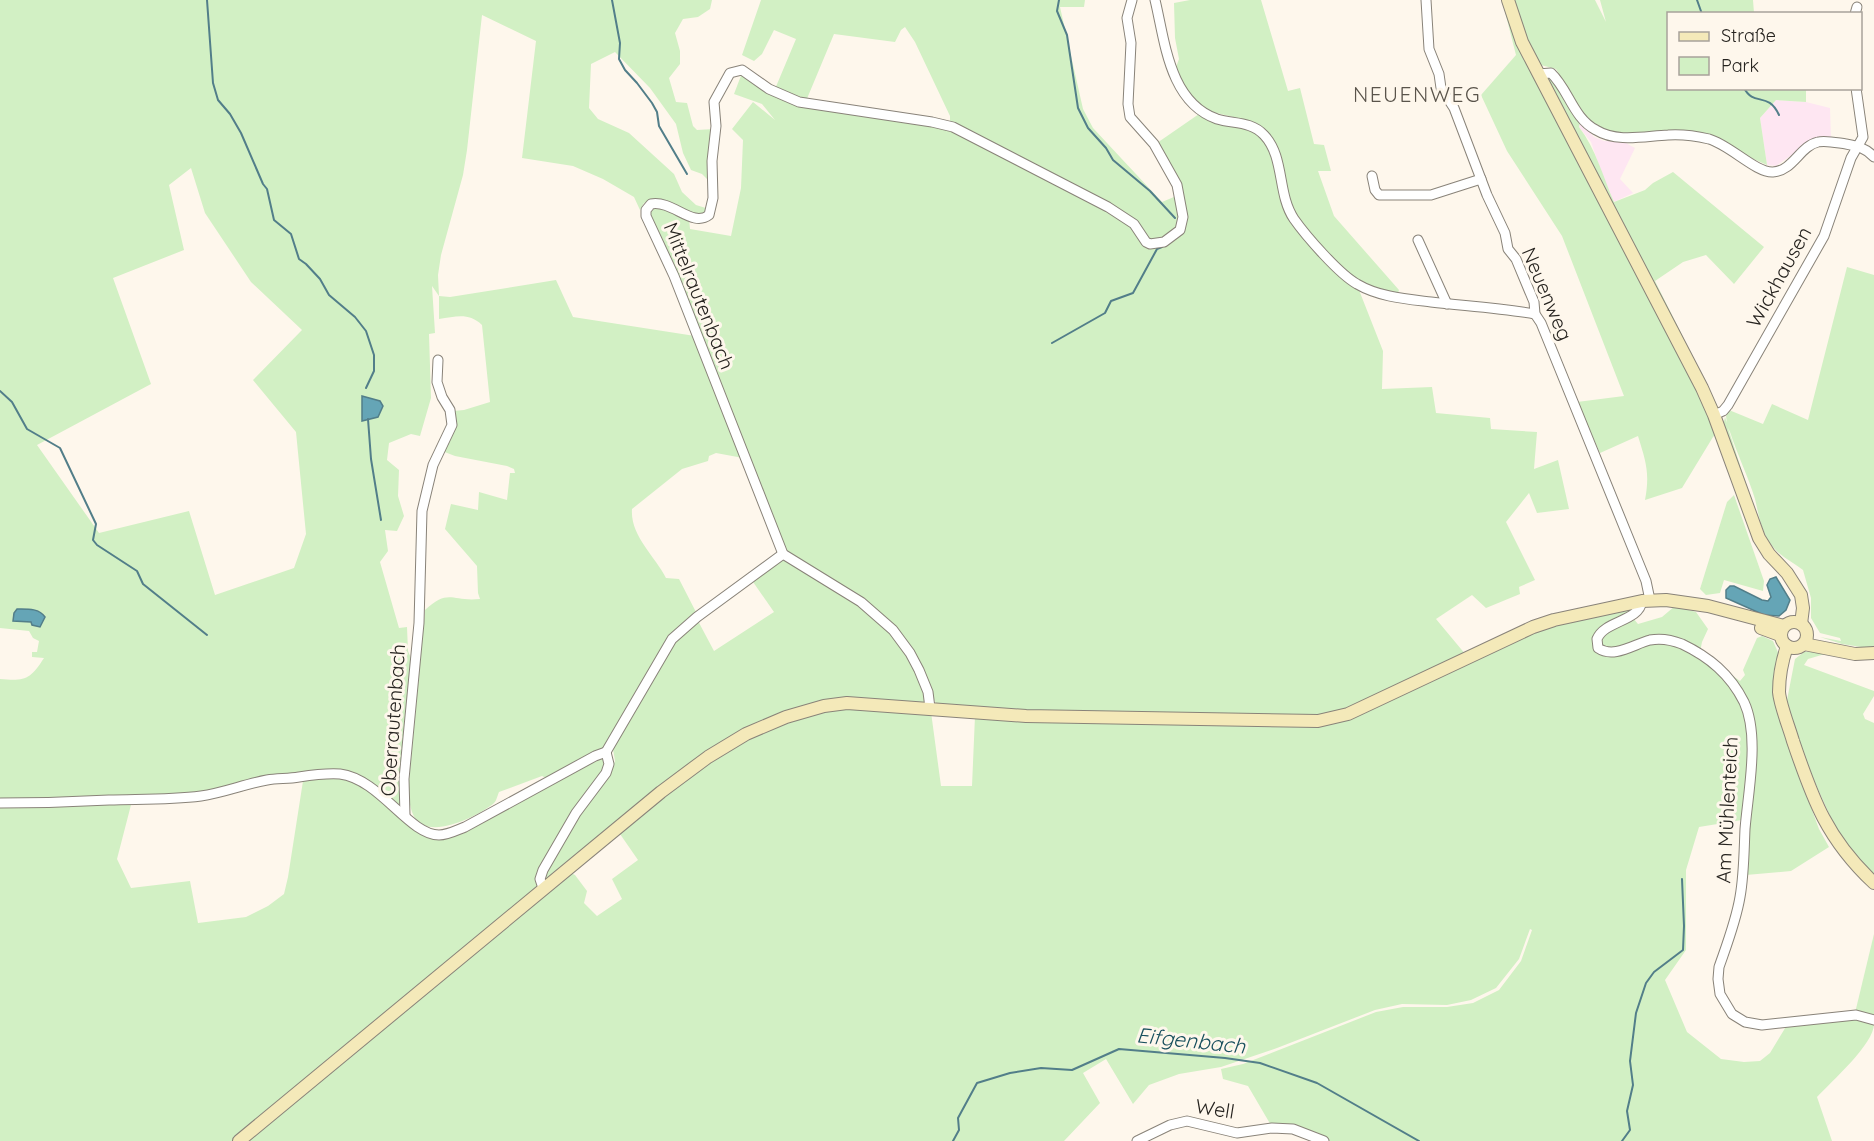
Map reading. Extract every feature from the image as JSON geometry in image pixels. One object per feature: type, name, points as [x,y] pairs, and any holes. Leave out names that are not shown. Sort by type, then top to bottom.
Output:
[{"type":"main road","points":[[1508,0],[1522,42],[1697,378],[1714,415],[1763,545],[1792,582],[1803,601],[1789,626],[1783,644],[1798,643],[1871,653]]},
{"type":"main road","points":[[239,1141],[668,786],[708,757],[755,730],[824,706],[847,703],[1034,716],[1298,722],[1325,720],[1348,714],[1533,627],[1554,620],[1646,601],[1666,600],[1715,608],[1806,629],[1798,643],[1782,703],[1805,777],[1824,820],[1845,853],[1874,883]]},
{"type":"street","name":"Mittelrautenbach","points":[[783,554],[674,276],[646,212],[648,205],[659,203],[696,219],[709,215],[713,198],[712,161],[716,126],[714,102],[730,73],[742,70],[770,89],[799,102],[953,127],[1108,207],[1134,224],[1146,242],[1154,245],[1172,237],[1180,230],[1183,217],[1177,185],[1154,144],[1130,117],[1128,104],[1131,43],[1127,18],[1132,0]]},
{"type":"street","points":[[1155,0],[1172,70],[1187,97],[1209,115],[1251,126],[1261,132],[1269,142],[1291,213],[1345,276],[1375,293],[1409,300],[1535,314]]},
{"type":"street","name":"Neuenweg","points":[[1426,0],[1428,44],[1431,58],[1439,74],[1441,88],[1454,108],[1487,195],[1505,233],[1508,249],[1516,259],[1534,302],[1535,314],[1541,323],[1647,584],[1646,601]]},
{"type":"street","points":[[1538,74],[1551,73],[1585,122],[1598,132],[1614,137],[1671,135],[1711,140],[1749,161],[1758,169],[1774,172],[1786,168],[1818,142],[1858,147],[1868,151],[1874,157]]},
{"type":"street","name":"Wickhausen","points":[[1714,415],[1723,411],[1728,405],[1821,241],[1851,158],[1862,141],[1863,131],[1856,90]]},
{"type":"street","points":[[1372,176],[1375,190],[1379,195],[1387,196],[1431,195],[1481,179]]},
{"type":"street","points":[[1418,240],[1447,304]]},
{"type":"street","name":"Oberrautenbach","points":[[438,360],[437,382],[450,410],[452,425],[433,465],[422,511],[419,623],[404,779],[405,816],[416,827],[429,834],[445,834],[475,822],[606,752]]},
{"type":"street","points":[[543,888],[540,879],[543,870],[576,813],[606,773],[609,764],[606,752],[672,639],[697,617],[783,554],[861,602],[893,630],[919,670],[930,708]]},
{"type":"street","name":"Am Mühlenteich","points":[[1646,601],[1634,614],[1601,632],[1597,639],[1598,648],[1605,652],[1612,652],[1661,639],[1678,642],[1698,652],[1714,662],[1729,678],[1744,703],[1750,729],[1751,761],[1740,896],[1718,979],[1720,994],[1727,1008],[1745,1022],[1762,1025],[1856,1015],[1874,1020]]},
{"type":"street","points":[[0,803],[174,799],[203,795],[268,779],[300,777],[308,774],[339,774],[372,788],[405,816]]},
{"type":"street","name":"Well","points":[[1137,1141],[1170,1125],[1187,1121],[1237,1132],[1272,1128],[1293,1129],[1324,1141]]},
{"type":"shaded area","points":[[1776,100],[1806,102],[1830,108],[1831,139],[1815,139],[1776,166],[1767,165],[1760,118]]},
{"type":"shaded area","points":[[1580,121],[1594,137],[1604,141],[1624,142],[1635,148],[1620,179],[1633,193],[1614,202],[1591,142],[1579,127]]},
{"type":"green space","points":[[0,0],[712,0],[710,9],[698,17],[683,19],[675,33],[680,51],[680,64],[669,78],[676,102],[687,103],[693,126],[697,130],[714,129],[710,182],[702,174],[691,170],[683,153],[676,124],[650,88],[615,52],[591,64],[589,108],[598,119],[629,133],[674,174],[682,192],[696,205],[709,209],[701,216],[651,200],[644,203],[640,210],[634,197],[603,179],[573,166],[522,158],[536,41],[482,15],[467,150],[463,175],[441,255],[438,275],[439,296],[432,286],[435,333],[429,334],[431,398],[420,436],[411,434],[389,443],[387,460],[399,470],[398,496],[404,516],[397,531],[385,530],[388,551],[380,562],[399,628],[407,627],[408,651],[413,663],[401,807],[357,782],[433,837],[602,758],[606,765],[539,886],[569,872],[575,875],[587,891],[584,903],[597,916],[622,899],[612,879],[638,860],[620,834],[589,858],[659,798],[738,741],[826,708],[931,712],[941,786],[972,786],[975,716],[936,703],[894,629],[787,553],[650,218],[649,210],[655,205],[689,219],[690,229],[731,236],[741,188],[743,140],[732,129],[753,102],[775,120],[762,104],[734,94],[742,73],[799,104],[951,128],[998,149],[950,122],[950,116],[915,42],[905,27],[895,42],[834,34],[806,101],[775,89],[796,39],[774,30],[762,54],[754,61],[742,55],[761,0],[1085,0],[1084,7],[1060,7],[1083,109],[1093,128],[1162,202],[1181,194],[1157,143],[1199,114],[1253,130],[1267,143],[1284,203],[1359,290],[1383,351],[1382,389],[1432,387],[1436,413],[1490,418],[1491,429],[1537,432],[1534,469],[1558,460],[1569,509],[1537,513],[1529,493],[1506,522],[1535,580],[1519,587],[1520,594],[1486,608],[1472,595],[1436,619],[1466,655],[1539,629],[1634,607],[1633,618],[1638,624],[1662,617],[1675,606],[1696,612],[1708,629],[1700,652],[1740,681],[1745,675],[1743,670],[1757,638],[1762,636],[1773,641],[1780,657],[1775,696],[1802,783],[1819,829],[1829,847],[1791,871],[1746,875],[1754,770],[1745,780],[1742,820],[1699,827],[1686,870],[1686,950],[1665,980],[1687,1032],[1721,1059],[1744,1062],[1760,1061],[1770,1053],[1787,1025],[1855,1019],[1874,1024],[1860,1052],[1817,1097],[1832,1141],[1327,1141],[1272,1127],[1248,1086],[1223,1079],[1221,1069],[1243,1064],[1376,1012],[1403,1007],[1447,1007],[1473,1003],[1499,990],[1521,961],[1532,930],[1530,929],[1519,959],[1496,988],[1471,1000],[1447,1005],[1402,1004],[1375,1010],[1221,1067],[1179,1074],[1149,1085],[1133,1104],[1106,1059],[1083,1073],[1100,1103],[1064,1141],[0,1141],[0,679],[26,678],[35,671],[44,658],[32,657],[32,652],[37,652],[39,641],[33,638],[29,631],[0,628]],"holes":[[[191,168],[205,213],[251,282],[302,330],[253,380],[296,432],[306,534],[294,568],[215,595],[189,511],[99,533],[37,445],[151,384],[113,278],[184,250],[169,185]],[[303,781],[284,894],[268,906],[246,917],[198,923],[190,881],[131,888],[117,859],[132,801],[206,798],[268,782]]]},
{"type":"green space","points":[[1190,0],[1261,0],[1288,91],[1300,88],[1314,144],[1324,145],[1331,171],[1318,171],[1334,216],[1399,290],[1397,296],[1351,278],[1304,228],[1289,206],[1279,164],[1253,124],[1212,112],[1191,96],[1175,70],[1179,59],[1175,38],[1174,3]]},
{"type":"green space","points":[[1502,0],[1697,385],[1717,433],[1682,488],[1645,500],[1646,468],[1638,436],[1600,453],[1577,402],[1624,396],[1562,236],[1507,151],[1481,95],[1516,55]]},
{"type":"green space","points":[[1512,0],[1595,0],[1606,22],[1600,0],[1753,0],[1754,12],[1667,12],[1667,90],[1806,90],[1806,102],[1776,100],[1760,118],[1767,165],[1740,153],[1671,131],[1622,134],[1598,128],[1587,120],[1556,69],[1537,64]]},
{"type":"green space","points":[[1551,77],[1580,121],[1579,127],[1595,154],[1614,202],[1645,190],[1673,172],[1764,247],[1734,284],[1706,255],[1683,262],[1655,281],[1717,405],[1713,403],[1546,78]]},
{"type":"green space","points":[[1847,267],[1874,275],[1874,649],[1842,644],[1820,637],[1841,641],[1840,638],[1820,633],[1811,618],[1811,598],[1803,570],[1776,551],[1766,536],[1752,490],[1730,432],[1728,428],[1753,505],[1723,426],[1725,417],[1727,423],[1726,416],[1729,410],[1763,424],[1772,404],[1808,420]]},
{"type":"green space","points":[[556,280],[573,317],[695,336],[743,458],[716,453],[709,456],[708,461],[682,469],[632,509],[632,519],[639,537],[666,578],[679,579],[697,614],[681,627],[605,747],[548,779],[542,776],[499,792],[493,804],[476,815],[442,827],[431,827],[415,818],[409,795],[425,610],[433,603],[445,598],[480,599],[477,566],[445,529],[451,504],[478,510],[479,492],[507,500],[510,473],[515,473],[514,469],[507,466],[455,456],[442,451],[453,411],[490,402],[482,325],[467,317],[439,319],[439,296],[450,297]]},
{"type":"green space","points":[[1734,495],[1764,581],[1763,591],[1724,580],[1720,593],[1706,595],[1700,589],[1727,502]]},
{"type":"green space","points":[[779,561],[786,561],[830,586],[882,622],[907,654],[923,685],[926,703],[864,699],[773,717],[547,880],[545,879],[563,838],[613,766],[615,761],[613,749],[664,654],[697,619],[714,651],[774,612],[751,579]]},
{"type":"green space","points":[[1804,652],[1825,654],[1808,659],[1804,665],[1874,691],[1874,696],[1863,714],[1865,719],[1874,723],[1874,877],[1839,836],[1789,717],[1787,700],[1795,659]]},
{"type":"green space","points":[[1874,934],[1874,1016],[1855,1013]]},
{"type":"water","points":[[362,396],[380,401],[383,406],[378,417],[362,421]]},
{"type":"water","points":[[1776,577],[1790,600],[1786,610],[1779,616],[1764,615],[1726,598],[1726,590],[1734,586],[1768,601],[1771,597],[1767,585],[1770,579]]},
{"type":"water","points":[[17,609],[40,612],[45,617],[40,627],[32,625],[31,622],[13,621]]},
{"type":"waterway","points":[[207,0],[213,83],[218,100],[230,114],[241,133],[267,189],[274,220],[291,234],[299,259],[320,279],[329,295],[355,317],[366,331],[374,355],[374,371],[366,388]]},
{"type":"waterway","points":[[612,0],[620,43],[619,59],[625,70],[652,103],[657,112],[659,126],[687,174]]},
{"type":"waterway","points":[[1059,0],[1057,11],[1067,35],[1078,108],[1088,128],[1106,148],[1113,160],[1150,191],[1175,218]]},
{"type":"waterway","points":[[1697,0],[1701,12]]},
{"type":"waterway","points":[[1745,90],[1752,97],[1770,103],[1779,115]]},
{"type":"waterway","points":[[1052,343],[1105,313],[1111,301],[1133,293],[1157,249],[1162,247]]},
{"type":"waterway","points":[[0,391],[12,402],[27,429],[60,448],[96,524],[93,540],[97,545],[137,571],[143,584],[207,635]]},
{"type":"waterway","points":[[368,419],[371,459],[381,520]]},
{"type":"waterway","points":[[1622,1141],[1630,1130],[1627,1111],[1633,1085],[1630,1061],[1636,1013],[1646,983],[1654,972],[1683,950],[1682,879]]},
{"type":"waterway","name":"Eifgenbach","points":[[953,1141],[959,1130],[958,1118],[977,1083],[1010,1073],[1041,1068],[1072,1070],[1119,1049],[1260,1063],[1317,1083],[1419,1141]]},
{"type":"district","name":"NEUENWEG","points":[[1417,95]]}]
